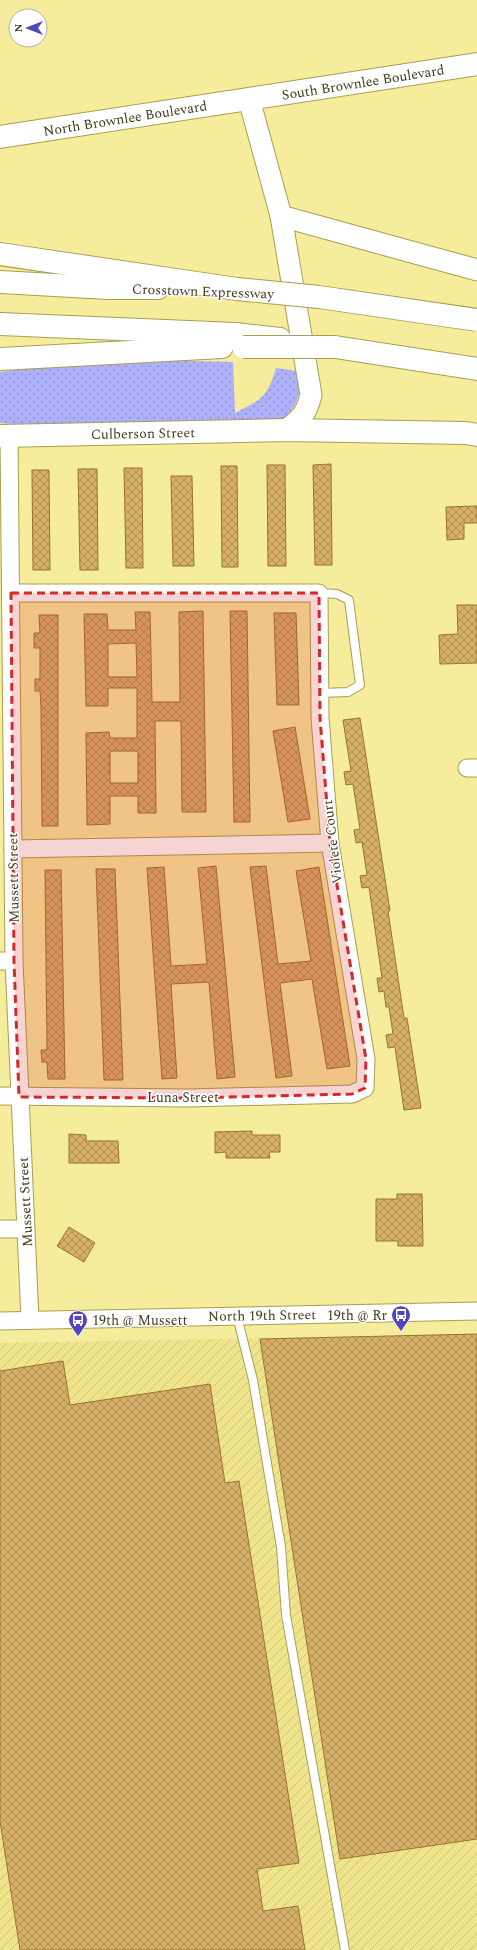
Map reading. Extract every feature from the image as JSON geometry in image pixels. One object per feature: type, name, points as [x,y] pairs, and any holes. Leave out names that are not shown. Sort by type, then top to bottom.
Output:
[{"type":"main road","name":"South Brownlee Boulevard","points":[[249,99],[477,64]]},
{"type":"main road","name":"North Brownlee Boulevard","points":[[0,137],[249,99]]},
{"type":"main road","points":[[0,254],[238,289]]},
{"type":"main road","name":"Crosstown Expressway","points":[[0,282],[108,288],[238,289],[319,297],[477,320]]},
{"type":"main road","points":[[0,324],[336,347],[477,369]]},
{"type":"main road","points":[[0,359],[198,348],[239,341]]},
{"type":"main road","points":[[286,430],[466,433],[477,435]]},
{"type":"main road","name":"Culberson Street","points":[[5,436],[286,430]]},
{"type":"street","points":[[249,99],[281,216],[311,395],[307,410],[300,421],[286,430]]},
{"type":"street","points":[[281,216],[477,270]]},
{"type":"street","name":"Mussett Street","points":[[5,436],[11,593],[13,850],[7,961],[19,1097],[30,1320]]},
{"type":"street","points":[[11,593],[320,593]]},
{"type":"street","name":"Violete Court","points":[[320,593],[320,693],[330,843],[366,1059],[365,1088]]},
{"type":"street","points":[[13,850],[330,843]]},
{"type":"street","name":"Luna Street","points":[[0,1096],[188,1098],[352,1094],[365,1088]]},
{"type":"street","points":[[0,1229],[26,1229]]},
{"type":"street","name":"North 19th Street","points":[[0,1321],[477,1311]]},
{"type":"lane","points":[[320,593],[337,594],[349,600],[360,685],[348,692],[320,693]]},
{"type":"lane","points":[[238,1316],[260,1418],[281,1547],[286,1615],[345,1950]]},
{"type":"highlighted area","points":[[11,593],[319,593],[320,718],[330,843],[366,1059],[365,1088],[352,1094],[188,1098],[19,1097],[14,961]]},
{"type":"shaded area","points":[[149,360],[233,362],[235,413],[257,401],[266,392],[276,368],[297,371],[299,386],[298,398],[293,408],[283,420],[37,426],[0,423],[0,372],[30,368]]},
{"type":"shaded area","points":[[477,1334],[477,1950],[0,1950],[0,1343]]},
{"type":"building","points":[[331,464],[332,565],[315,565],[313,465]]},
{"type":"building","points":[[267,465],[285,465],[286,566],[268,566]]},
{"type":"building","points":[[221,466],[237,466],[238,567],[222,567]]},
{"type":"building","points":[[124,468],[142,468],[143,568],[126,568]]},
{"type":"building","points":[[78,469],[97,469],[98,570],[80,570]]},
{"type":"building","points":[[32,470],[49,470],[50,570],[33,570]]},
{"type":"building","points":[[171,476],[192,476],[194,566],[173,566]]},
{"type":"building","points":[[477,506],[477,523],[464,523],[464,539],[447,540],[446,507]]},
{"type":"building","points":[[457,605],[477,605],[477,663],[440,664],[439,635],[458,634]]},
{"type":"building","points":[[203,611],[206,812],[182,812],[181,721],[155,721],[156,813],[138,813],[138,796],[110,796],[110,824],[87,825],[86,733],[109,732],[110,738],[137,738],[137,688],[108,688],[108,706],[86,706],[84,614],[107,614],[108,630],[136,630],[135,612],[150,612],[152,702],[180,702],[179,612]],"holes":[[[136,643],[137,677],[108,677],[108,644]],[[110,751],[138,751],[138,783],[110,783]]]},
{"type":"building","points":[[230,611],[247,611],[250,822],[234,822]]},
{"type":"building","points":[[274,613],[296,613],[299,705],[277,705]]},
{"type":"building","points":[[39,615],[58,615],[58,826],[42,826],[41,708],[40,691],[35,691],[35,679],[40,679],[40,648],[34,648],[34,633],[40,633]]},
{"type":"building","points":[[360,718],[390,911],[388,911],[404,1018],[407,1018],[421,1108],[404,1110],[395,1047],[388,1048],[386,1035],[393,1034],[389,1007],[386,1007],[384,991],[379,992],[377,978],[382,978],[369,887],[362,888],[360,876],[367,875],[362,842],[356,843],[354,830],[360,829],[353,784],[346,785],[344,772],[351,771],[343,720]]},
{"type":"building","points":[[295,727],[310,819],[288,822],[273,731]]},
{"type":"building","points":[[216,866],[235,1077],[217,1079],[209,982],[171,984],[177,1078],[162,1079],[147,868],[164,867],[171,966],[207,964],[198,868]]},
{"type":"building","points":[[266,866],[278,964],[311,961],[296,871],[319,867],[350,1066],[327,1069],[312,979],[280,983],[292,1076],[276,1078],[250,867]]},
{"type":"building","points":[[96,869],[115,869],[123,1080],[104,1080]]},
{"type":"building","points":[[45,870],[61,870],[65,1079],[48,1079],[47,1062],[42,1062],[41,1050],[47,1050]]},
{"type":"building","points":[[252,1131],[252,1135],[280,1135],[280,1152],[269,1152],[270,1158],[226,1158],[226,1152],[215,1153],[215,1132]]},
{"type":"building","points":[[69,1134],[86,1135],[86,1141],[118,1141],[119,1163],[69,1163]]},
{"type":"building","points":[[397,1194],[422,1194],[423,1246],[398,1246],[398,1241],[376,1241],[376,1199],[397,1199]]},
{"type":"building","points":[[69,1227],[95,1243],[84,1262],[57,1246]]},
{"type":"building","points":[[477,1334],[477,1839],[340,1859],[260,1339]]},
{"type":"building","points":[[63,1361],[70,1405],[210,1384],[225,1483],[239,1481],[299,1863],[257,1869],[263,1911],[298,1906],[305,1950],[20,1950],[0,1821],[0,1371]]},
{"type":"place","name":"19th @ Rr","points":[[401,1332]]},
{"type":"place","name":"19th @ Mussett","points":[[78,1337]]}]
